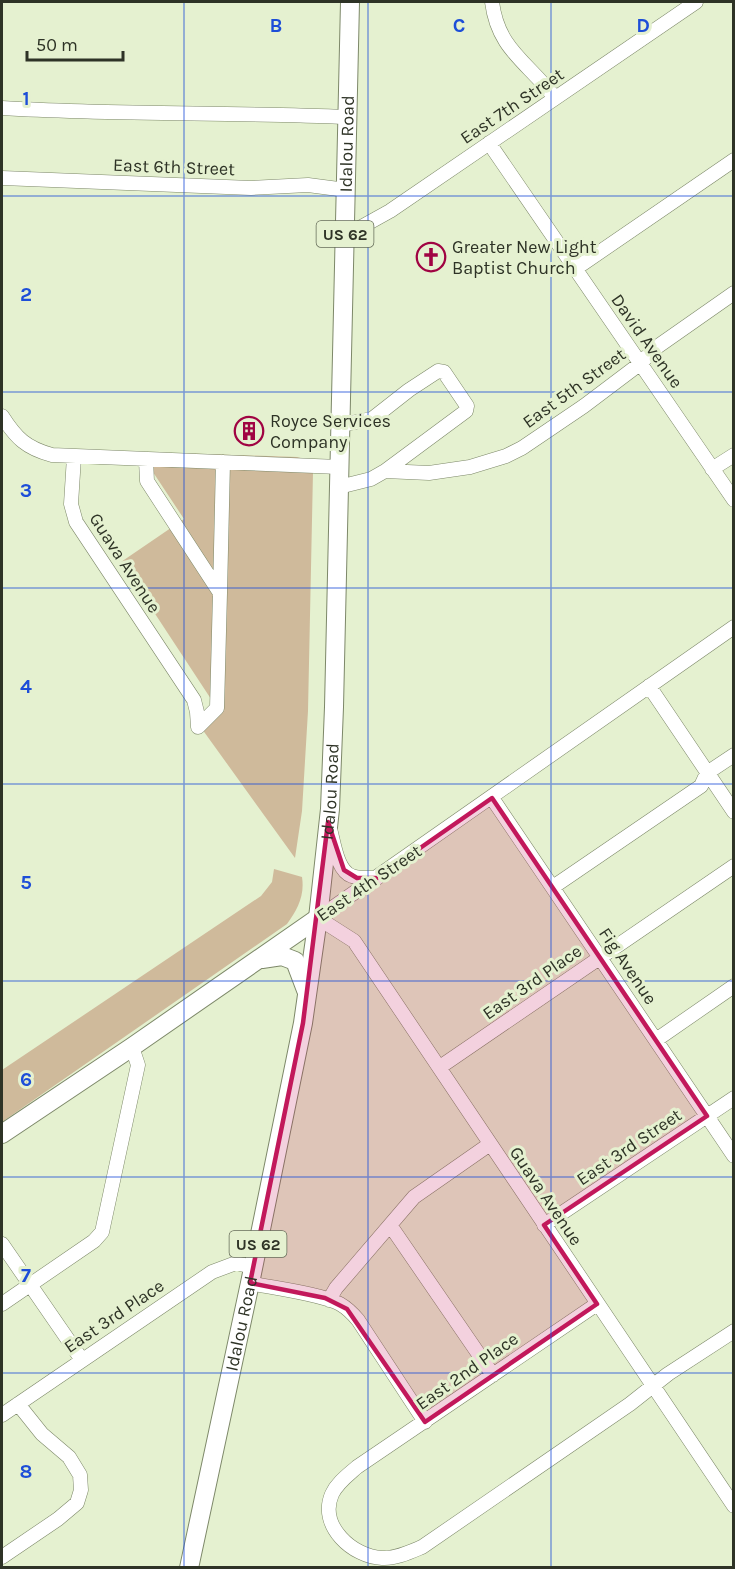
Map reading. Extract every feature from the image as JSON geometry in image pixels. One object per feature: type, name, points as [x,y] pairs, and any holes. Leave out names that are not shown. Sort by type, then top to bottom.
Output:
[{"type":"main road","name":"Idalou Road","points":[[189,1568],[303,1023],[318,918],[328,822],[334,707],[350,2]]},
{"type":"main road","name":"East 4th Street","points":[[2,1134],[318,918]]},
{"type":"main road","points":[[260,959],[282,956],[295,961],[307,995]]},
{"type":"street","points":[[492,2],[494,18],[500,35],[555,98]]},
{"type":"street","name":"East 7th Street","points":[[345,236],[390,211],[696,2]]},
{"type":"street","points":[[2,108],[75,112],[346,117]]},
{"type":"street","name":"David Avenue","points":[[489,143],[734,500]]},
{"type":"street","points":[[575,269],[734,160]]},
{"type":"street","name":"East 6th Street","points":[[2,178],[251,188],[308,185],[346,190]]},
{"type":"street","name":"East 5th Street","points":[[385,471],[429,472],[490,462],[522,448],[552,429],[640,363],[654,349],[734,293]]},
{"type":"street","points":[[339,487],[371,479],[385,471],[466,411],[467,406],[444,372],[438,371],[372,420],[340,425]]},
{"type":"street","points":[[2,416],[21,442],[36,451],[52,455],[339,466]]},
{"type":"street","points":[[712,469],[734,455]]},
{"type":"street","name":"Guava Avenue","points":[[74,457],[71,504],[76,522],[194,700],[198,727],[217,708],[220,593]]},
{"type":"street","points":[[146,460],[147,481],[220,593]]},
{"type":"street","points":[[220,593],[223,462]]},
{"type":"street","name":"East 4th Street","points":[[318,918],[734,627]]},
{"type":"street","points":[[649,686],[734,812]]},
{"type":"street","points":[[553,887],[700,786],[707,773],[734,755]]},
{"type":"street","name":"Fig Avenue","points":[[492,798],[734,1156]]},
{"type":"street","points":[[328,822],[344,870],[357,878],[377,878]]},
{"type":"street","name":"East 3rd Place","points":[[440,1067],[734,866]]},
{"type":"street","name":"Guava Avenue","points":[[318,918],[354,941],[734,1506]]},
{"type":"street","points":[[656,1040],[734,986]]},
{"type":"street","points":[[2,1304],[94,1241],[102,1232],[138,1065],[132,1047]]},
{"type":"street","name":"East 3rd Street","points":[[544,1226],[734,1098]]},
{"type":"street","points":[[424,1422],[358,1320],[347,1309],[329,1300],[336,1288],[414,1197],[490,1144]]},
{"type":"street","points":[[390,1225],[494,1375]]},
{"type":"street","points":[[2,1244],[82,1360]]},
{"type":"street","name":"East 3rd Place","points":[[2,1415],[212,1272],[236,1263],[252,1275],[329,1300]]},
{"type":"street","name":"East 2nd Place","points":[[597,1304],[357,1467],[340,1483],[332,1495],[330,1510],[333,1524],[341,1539],[352,1549],[368,1556],[384,1558],[401,1555],[422,1547],[630,1404],[652,1385]]},
{"type":"street","points":[[652,1385],[734,1331]]},
{"type":"street","points":[[2,1557],[77,1503],[81,1490],[80,1475],[69,1457],[42,1434],[18,1404]]},
{"type":"highlighted area","points":[[492,798],[707,1116],[544,1225],[597,1304],[425,1422],[347,1309],[325,1298],[250,1283],[303,1023],[328,822],[344,870],[357,878],[377,878]]},
{"type":"shaded area","points":[[143,452],[297,457],[304,459],[313,472],[308,711],[302,811],[295,858],[202,729],[210,721],[211,699],[121,562],[184,519],[143,457]]},
{"type":"shaded area","points":[[274,869],[302,877],[303,884],[299,902],[287,924],[2,1122],[2,1070],[261,896],[272,882]]},
{"type":"place","name":"Greater New Light Baptist Church","points":[[431,257]]},
{"type":"place","name":"Royce Services Company","points":[[249,431]]}]
